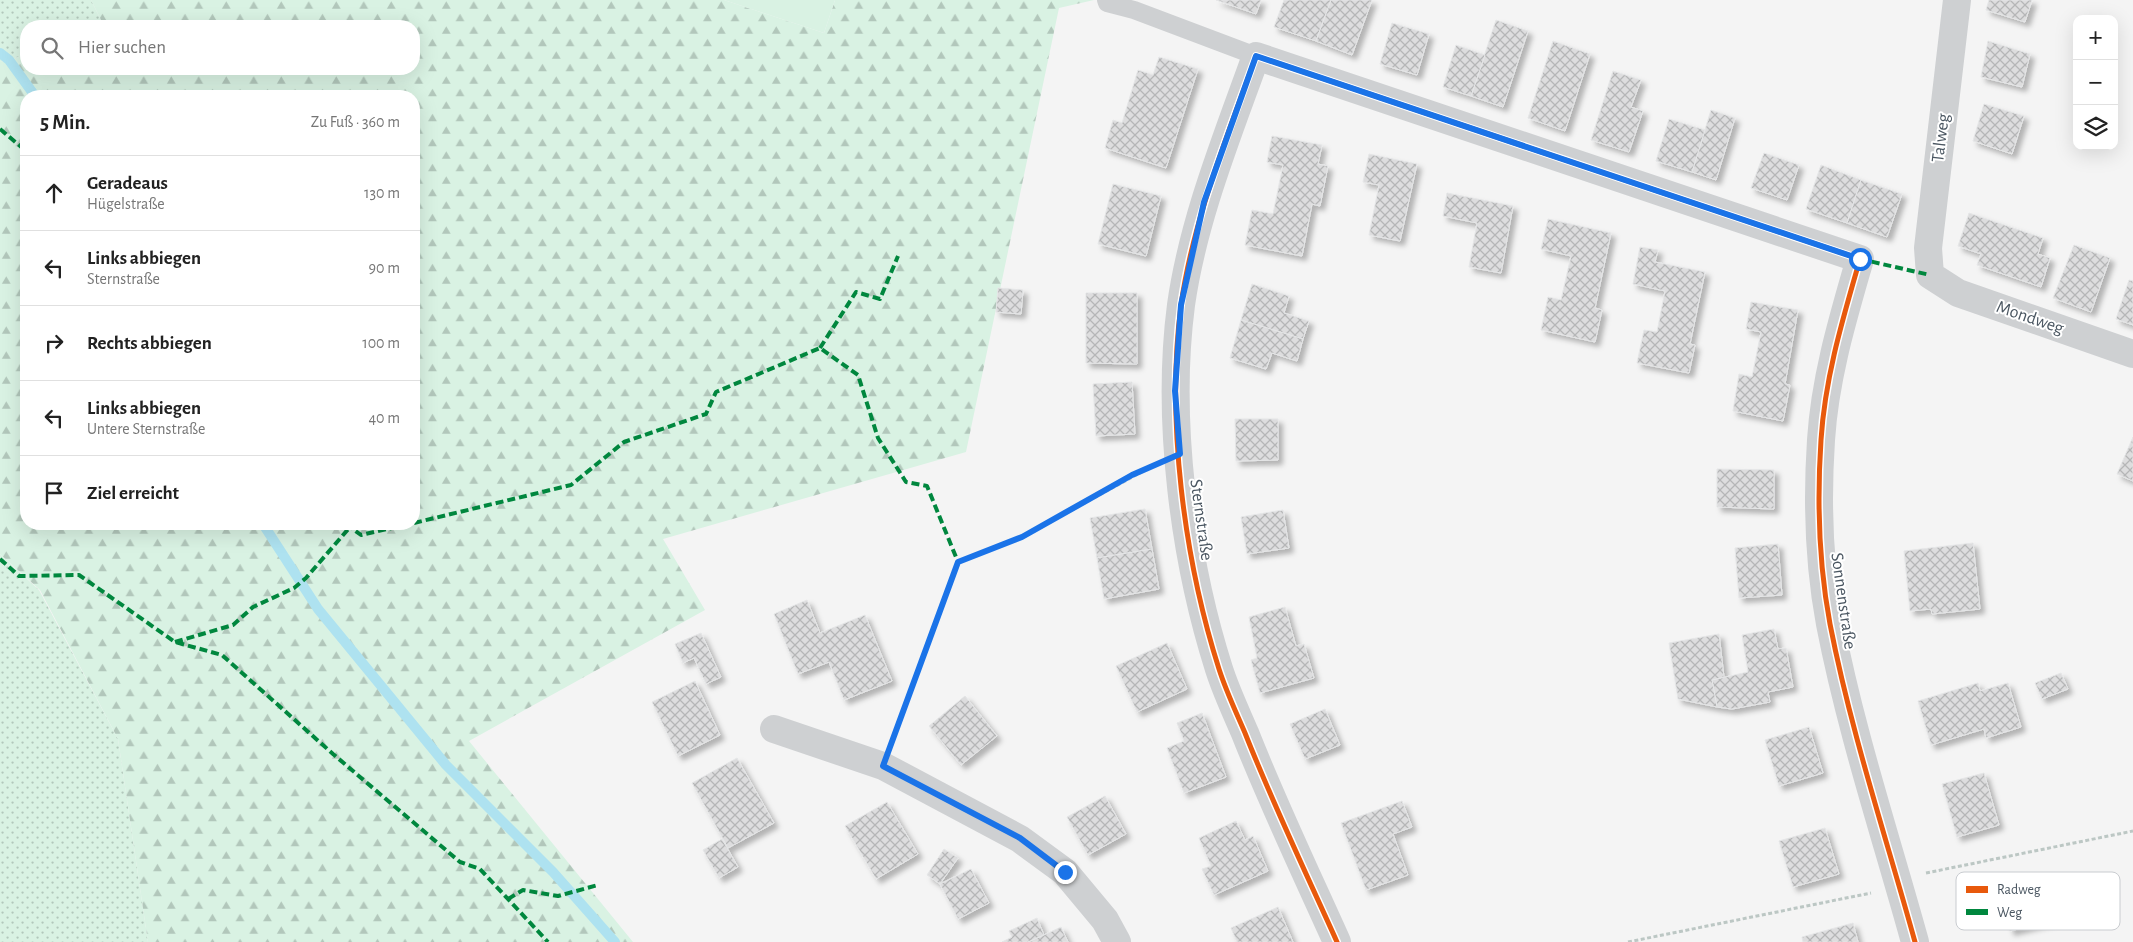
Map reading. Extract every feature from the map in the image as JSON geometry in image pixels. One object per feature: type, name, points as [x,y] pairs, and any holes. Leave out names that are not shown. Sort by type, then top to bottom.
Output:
[{"type":"street","name":"Talweg","points":[[1930,276],[1928,248],[1957,0]]},
{"type":"street","name":"Sonnenstraße","points":[[1256,56],[1860,259],[1831,362],[1821,439],[1820,530],[1830,623],[1848,704],[1915,942]]},
{"type":"street","name":"Sternstraße","points":[[1256,56],[1204,202],[1181,305],[1175,391],[1182,496],[1197,581],[1219,669],[1257,764],[1337,942]]},
{"type":"street","name":"Mondweg","points":[[1930,276],[1958,293],[2133,354]]},
{"type":"street","points":[[774,729],[883,766],[1020,838],[1065,872],[1104,920],[1117,942]]},
{"type":"lane","points":[[1106,0],[1107,2],[1134,10],[1256,56]]},
{"type":"path","points":[[883,766],[958,562],[1022,537],[1132,475],[1180,454]]},
{"type":"green space","points":[[0,0],[91,0],[101,20],[20,20],[20,57],[0,62]]},
{"type":"green space","points":[[91,0],[724,0],[824,33],[835,0],[1094,0],[1059,8],[966,452],[663,539],[705,610],[469,741],[633,942],[148,942],[118,739],[40,590],[0,554],[0,62],[20,57],[20,75],[420,75],[420,20],[101,20]]},
{"type":"green space","points":[[724,0],[835,0],[824,33]]},
{"type":"green space","points":[[0,554],[39,590],[118,739],[148,942],[0,942]]},
{"type":"building","points":[[1216,0],[1261,0],[1256,14]]},
{"type":"building","points":[[1284,0],[1331,0],[1316,41],[1274,27]]},
{"type":"building","points":[[1331,0],[1372,0],[1352,55],[1316,41]]},
{"type":"building","points":[[1989,0],[2032,0],[2025,22],[1986,10]]},
{"type":"building","points":[[1496,20],[1528,31],[1503,107],[1471,96]]},
{"type":"building","points":[[1392,23],[1429,34],[1417,75],[1380,64]]},
{"type":"building","points":[[1553,41],[1590,54],[1565,131],[1528,118]]},
{"type":"building","points":[[1988,41],[2030,54],[2022,87],[1981,77]]},
{"type":"building","points":[[1456,45],[1485,55],[1471,96],[1443,87]]},
{"type":"building","points":[[1159,57],[1198,69],[1166,168],[1105,148],[1113,120],[1122,123],[1138,70],[1153,75]]},
{"type":"building","points":[[1613,71],[1641,80],[1631,107],[1643,111],[1629,152],[1591,140]]},
{"type":"building","points":[[1984,104],[2024,116],[2012,154],[1973,141]]},
{"type":"building","points":[[1711,110],[1735,118],[1716,180],[1692,172]]},
{"type":"building","points":[[1669,119],[1705,130],[1692,172],[1656,161]]},
{"type":"building","points":[[1272,136],[1322,145],[1318,164],[1328,166],[1320,206],[1312,204],[1302,256],[1245,245],[1252,210],[1273,214],[1283,165],[1267,162]]},
{"type":"building","points":[[1764,153],[1799,165],[1787,200],[1751,188]]},
{"type":"building","points":[[1369,154],[1417,164],[1400,241],[1369,235],[1379,185],[1363,182]]},
{"type":"building","points":[[1821,165],[1861,180],[1847,223],[1806,209]]},
{"type":"building","points":[[1861,180],[1902,194],[1887,237],[1847,223]]},
{"type":"building","points":[[1113,184],[1161,196],[1146,256],[1098,244]]},
{"type":"building","points":[[1447,193],[1513,206],[1501,273],[1469,267],[1477,223],[1443,216]]},
{"type":"building","points":[[1969,213],[2043,238],[2038,254],[2050,258],[2041,287],[1977,265],[1981,254],[1958,246]]},
{"type":"building","points":[[1548,219],[1611,233],[1595,308],[1602,310],[1595,342],[1541,330],[1548,297],[1561,300],[1571,256],[1541,249]]},
{"type":"building","points":[[2074,245],[2110,258],[2091,312],[2053,298]]},
{"type":"building","points":[[1640,247],[1658,250],[1655,262],[1705,272],[1690,344],[1695,345],[1689,373],[1637,363],[1644,330],[1657,332],[1665,291],[1633,284]]},
{"type":"building","points":[[2129,280],[2133,281],[2133,325],[2116,319]]},
{"type":"building","points":[[1252,284],[1289,296],[1284,313],[1309,321],[1303,339],[1241,320]]},
{"type":"building","points":[[998,288],[1023,290],[1021,314],[996,312]]},
{"type":"building","points":[[1086,293],[1137,293],[1137,364],[1086,363]]},
{"type":"building","points":[[1751,302],[1798,310],[1785,384],[1790,385],[1783,421],[1733,411],[1739,374],[1752,377],[1761,332],[1746,329]]},
{"type":"building","points":[[1241,320],[1303,339],[1297,361],[1272,353],[1266,369],[1230,358]]},
{"type":"building","points":[[1132,382],[1135,434],[1096,436],[1093,384]]},
{"type":"building","points":[[1235,419],[1278,419],[1278,460],[1236,461]]},
{"type":"building","points":[[2133,437],[2133,481],[2117,474]]},
{"type":"building","points":[[1717,469],[1774,470],[1774,509],[1717,507]]},
{"type":"building","points":[[1145,509],[1152,549],[1097,558],[1090,518]]},
{"type":"building","points":[[1283,510],[1289,548],[1247,554],[1241,517]]},
{"type":"building","points":[[1973,543],[1980,609],[1932,614],[1931,609],[1910,611],[1904,551]]},
{"type":"building","points":[[1778,544],[1782,595],[1739,598],[1735,548]]},
{"type":"building","points":[[1152,549],[1159,589],[1104,599],[1097,558]]},
{"type":"building","points":[[807,600],[820,633],[865,615],[892,681],[844,700],[829,662],[798,674],[774,614]]},
{"type":"building","points":[[1285,607],[1296,646],[1304,644],[1314,678],[1260,693],[1251,660],[1257,658],[1249,617]]},
{"type":"building","points":[[1774,629],[1778,649],[1786,648],[1793,687],[1768,692],[1770,702],[1732,709],[1717,707],[1712,680],[1748,672],[1742,635]]},
{"type":"building","points":[[701,633],[721,677],[706,684],[694,658],[683,663],[675,644]]},
{"type":"building","points":[[1719,634],[1724,677],[1712,680],[1717,707],[1678,699],[1669,643]]},
{"type":"building","points":[[1167,643],[1187,689],[1137,712],[1116,666]]},
{"type":"building","points":[[2061,673],[2068,689],[2042,699],[2035,683]]},
{"type":"building","points":[[695,681],[720,735],[678,756],[652,702]]},
{"type":"building","points":[[1978,683],[1980,691],[2008,683],[2021,727],[1986,738],[1984,729],[1931,745],[1918,701]]},
{"type":"building","points":[[965,696],[997,736],[961,765],[929,726]]},
{"type":"building","points":[[1325,709],[1340,745],[1305,759],[1290,724]]},
{"type":"building","points":[[1202,713],[1226,777],[1184,793],[1167,748],[1184,741],[1177,723]]},
{"type":"building","points":[[1809,727],[1823,773],[1779,786],[1765,740]]},
{"type":"building","points":[[737,758],[774,823],[728,848],[692,783]]},
{"type":"building","points":[[1984,773],[1999,825],[1957,837],[1942,784]]},
{"type":"building","points":[[1105,796],[1126,834],[1088,855],[1067,817]]},
{"type":"building","points":[[1402,801],[1412,827],[1393,834],[1408,875],[1366,890],[1341,823]]},
{"type":"building","points":[[887,802],[918,854],[876,879],[845,826]]},
{"type":"building","points":[[1236,821],[1245,840],[1253,836],[1268,871],[1214,895],[1202,869],[1211,866],[1199,838]]},
{"type":"building","points":[[1825,828],[1839,874],[1793,887],[1779,841]]},
{"type":"building","points":[[722,839],[738,867],[719,878],[703,850]]},
{"type":"building","points":[[944,849],[958,858],[940,884],[927,875]]},
{"type":"building","points":[[971,869],[989,903],[958,919],[940,884]]},
{"type":"building","points":[[1278,907],[1293,942],[1237,942],[1231,928]]},
{"type":"building","points":[[1037,918],[1044,935],[1028,942],[1002,942],[1012,937],[1009,931]]},
{"type":"building","points":[[1853,923],[1858,942],[1803,942],[1802,937]]},
{"type":"building","points":[[1061,927],[1068,942],[1028,942],[1044,935]]},
{"type":"waterway","points":[[0,53],[9,60],[31,90]]},
{"type":"waterway","points":[[267,530],[318,609],[446,765],[553,872],[615,942]]},
{"type":"marked path","points":[[0,129],[20,146]]},
{"type":"marked path","points":[[820,348],[856,292],[880,299],[898,256]]},
{"type":"marked path","points":[[1860,259],[1930,275]]},
{"type":"marked path","points":[[420,522],[571,485],[624,442],[706,414],[716,392],[820,348],[858,375],[878,438],[906,482],[927,486],[958,562]]},
{"type":"marked path","points":[[175,642],[233,625],[253,607],[294,588],[306,578],[347,530]]},
{"type":"marked path","points":[[354,530],[361,535],[383,530]]},
{"type":"marked path","points":[[0,559],[19,576],[79,575],[175,642],[222,655],[333,754],[460,862],[480,869],[548,942]]},
{"type":"marked path","points":[[508,899],[523,890],[558,896],[598,885]]},
{"type":"cycle path","points":[[1337,942],[1278,812],[1222,677],[1196,582],[1181,489],[1177,442],[1177,349],[1186,273],[1202,210],[1256,56],[1860,259],[1847,303],[1826,393],[1819,486],[1821,556],[1826,602],[1838,664],[1915,942]]},
{"type":"route","points":[[1065,872],[1020,838],[883,766],[958,562],[1022,537],[1132,475],[1180,454],[1175,391],[1181,305],[1204,202],[1256,56],[1860,259]]}]
